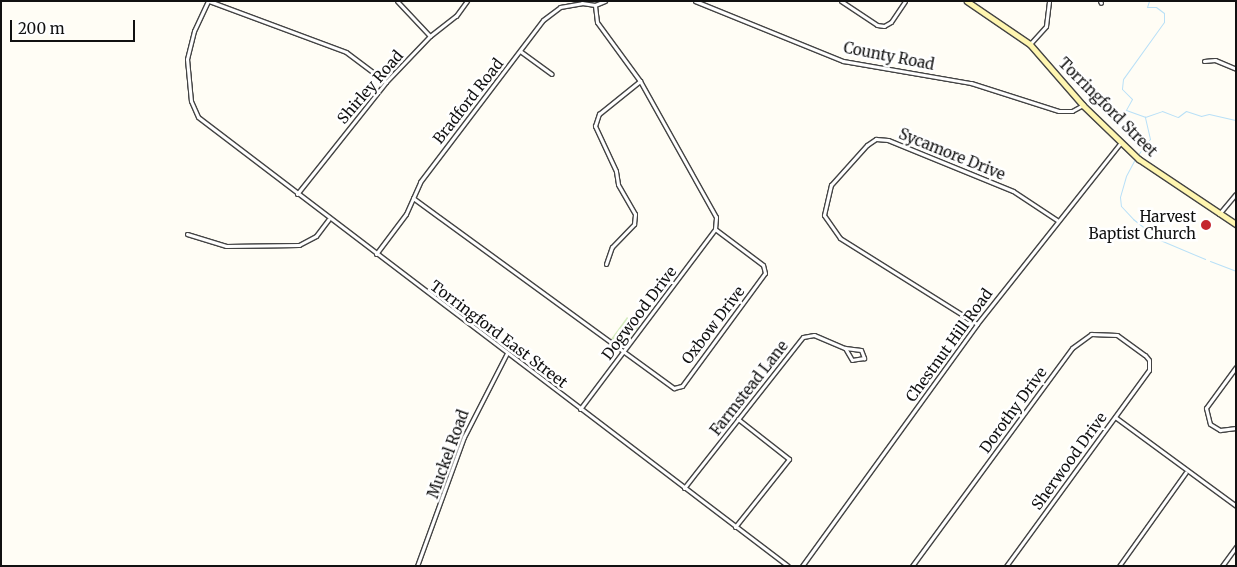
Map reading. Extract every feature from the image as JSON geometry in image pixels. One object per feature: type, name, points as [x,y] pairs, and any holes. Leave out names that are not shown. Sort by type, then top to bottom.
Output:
[{"type":"main road","name":"Torringford Street","points":[[967,1],[1030,44],[1083,105],[1137,157],[1236,224]]},
{"type":"street","points":[[208,1],[346,52],[386,82]]},
{"type":"street","name":"Torringford East Street","points":[[208,1],[194,31],[187,59],[191,101],[198,117],[329,219],[788,566]]},
{"type":"street","points":[[397,1],[430,36]]},
{"type":"street","name":"Shirley Road","points":[[297,194],[386,82],[430,36],[456,16],[467,1]]},
{"type":"street","name":"Bradford Road","points":[[376,254],[406,214],[420,182],[543,20],[560,7],[582,2],[595,5],[605,1]]},
{"type":"street","name":"County Road","points":[[695,1],[843,61],[971,83],[1059,111],[1072,112],[1083,105]]},
{"type":"street","points":[[841,1],[877,25],[884,26],[891,22],[905,1]]},
{"type":"street","points":[[1030,44],[1046,26],[1049,1]]},
{"type":"street","points":[[595,5],[597,22],[640,80],[716,217],[715,228]]},
{"type":"street","points":[[520,51],[552,74]]},
{"type":"street","points":[[1204,61],[1215,60],[1236,69]]},
{"type":"street","points":[[606,264],[612,247],[634,224],[635,214],[618,184],[616,171],[595,126],[600,114],[640,80]]},
{"type":"street","name":"Sycamore Drive","points":[[977,324],[840,238],[824,215],[831,185],[867,145],[876,138],[888,140],[1013,191],[1057,220]]},
{"type":"street","name":"Chestnut Hill Road","points":[[802,566],[977,324],[1057,220],[1121,142]]},
{"type":"street","points":[[1219,214],[1236,194]]},
{"type":"street","name":"Oxbow Drive","points":[[413,198],[674,388],[682,386],[765,273],[763,265],[715,228]]},
{"type":"street","points":[[187,234],[226,246],[299,246],[316,236],[329,219]]},
{"type":"street","name":"Dogwood Drive","points":[[580,410],[715,228]]},
{"type":"street","name":"Farmstead Lane","points":[[684,488],[803,337],[814,334],[845,348],[861,350],[864,358],[852,360],[845,348]]},
{"type":"street","name":"Dorothy Drive","points":[[912,566],[1072,348],[1091,334],[1117,335],[1145,355],[1149,360],[1149,370]]},
{"type":"street","name":"Muckel Road","points":[[417,566],[464,436],[506,353]]},
{"type":"street","points":[[1236,367],[1206,408],[1210,424],[1230,431],[1236,428]]},
{"type":"street","name":"Sherwood Drive","points":[[1006,566],[1149,370]]},
{"type":"street","points":[[1115,417],[1186,472],[1236,506]]},
{"type":"street","points":[[735,526],[789,459],[738,419]]},
{"type":"street","points":[[1119,566],[1186,472]]},
{"type":"street","points":[[1222,566],[1236,547]]},
{"type":"green space","points":[[627,317],[639,327],[627,343],[621,345],[611,339]]},
{"type":"waterway","points":[[1149,1],[1147,7],[1156,7],[1164,13],[1164,22],[1123,79],[1122,89],[1132,99],[1126,110],[1145,117],[1162,111],[1178,117],[1186,111],[1201,116],[1209,114],[1236,120]]},
{"type":"waterway","points":[[1137,156],[1150,139],[1145,117]]},
{"type":"waterway","points":[[1135,159],[1126,176],[1120,197],[1121,206],[1133,219],[1160,240],[1205,259]]},
{"type":"waterway","points":[[1210,261],[1236,271]]},
{"type":"place","name":"Harvest Baptist Church","points":[[1206,225]]}]
